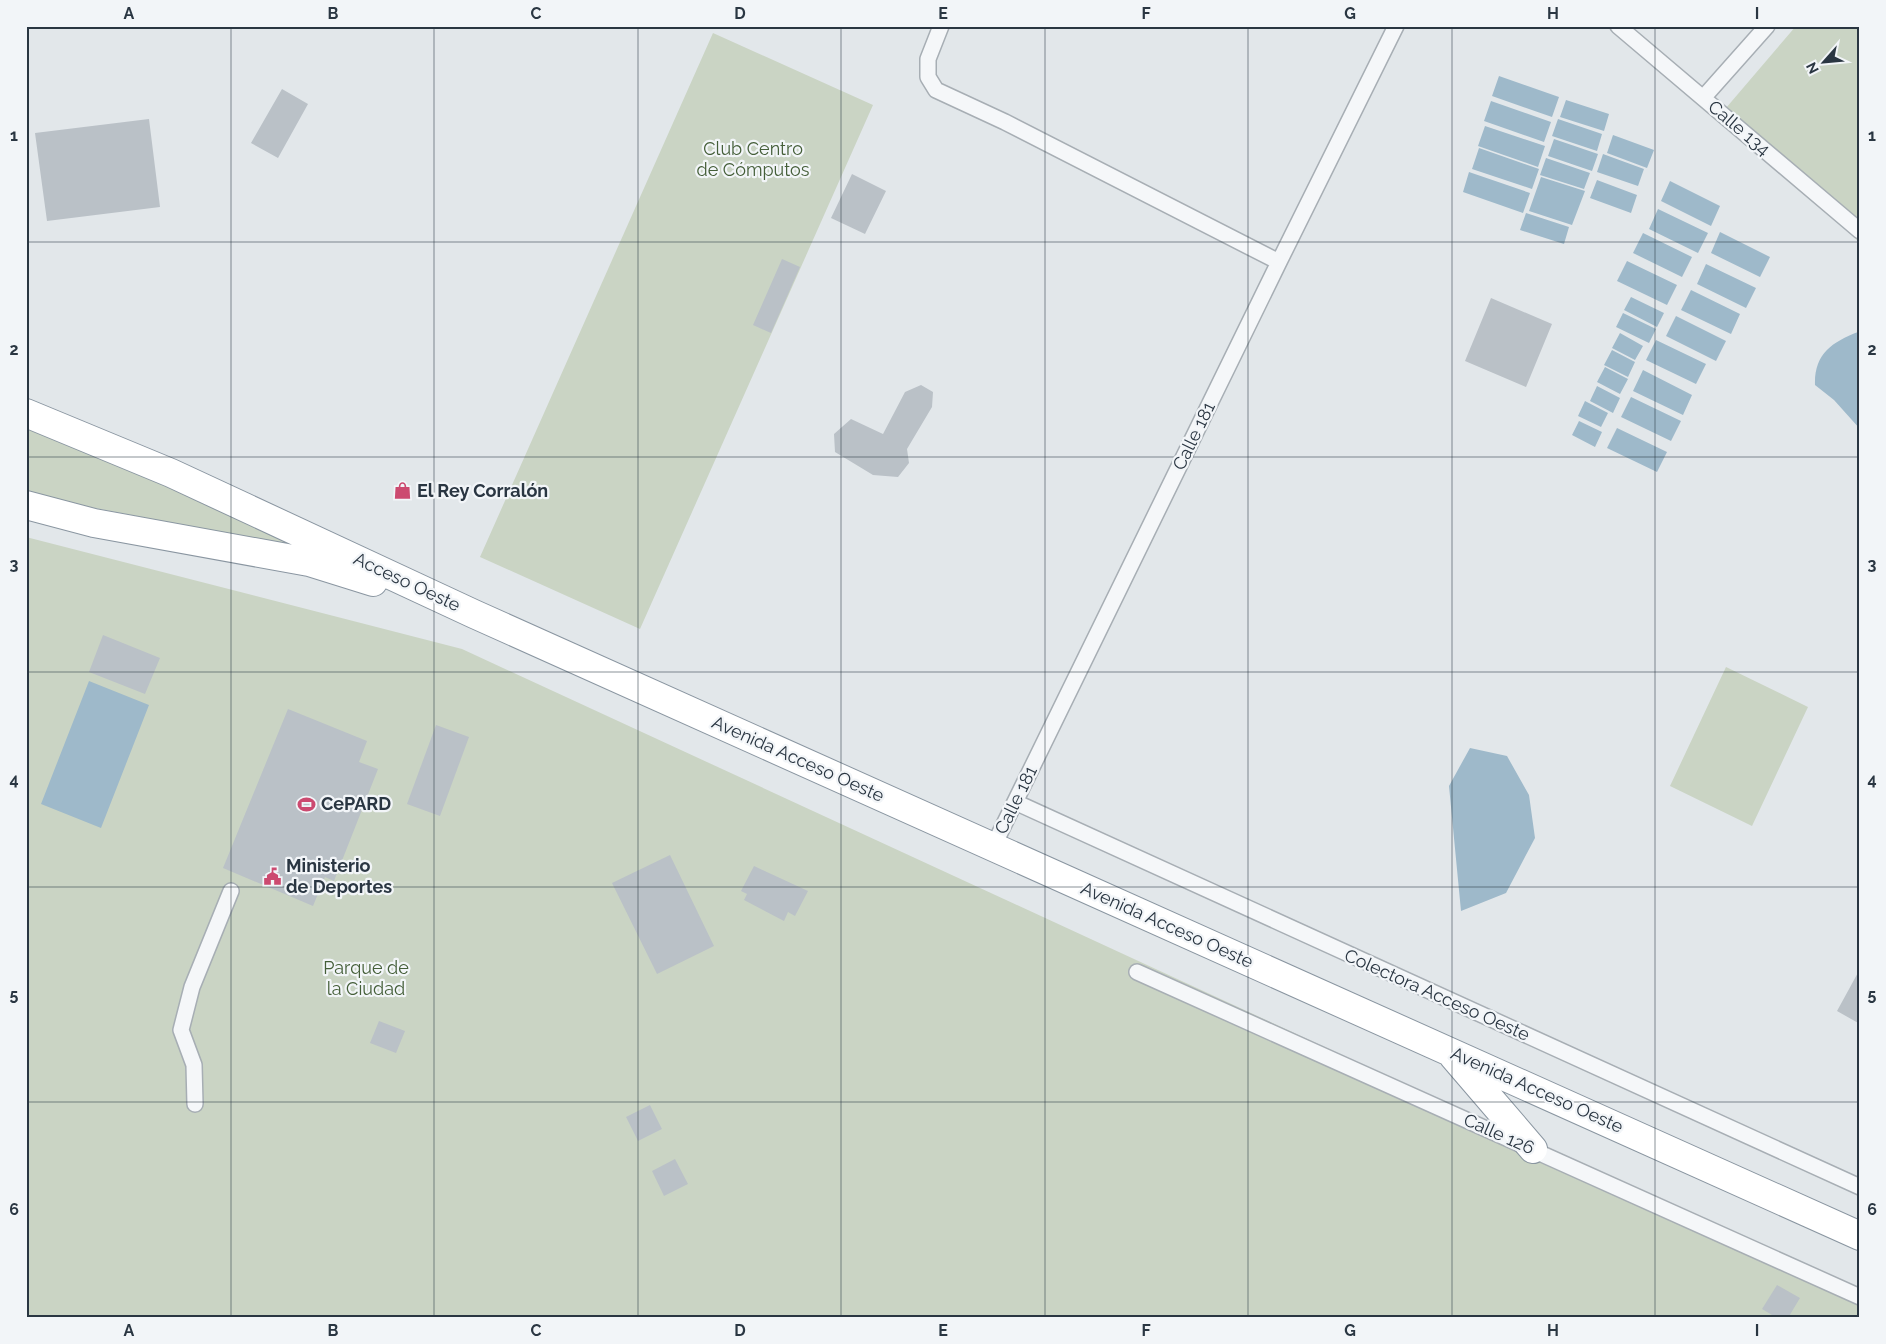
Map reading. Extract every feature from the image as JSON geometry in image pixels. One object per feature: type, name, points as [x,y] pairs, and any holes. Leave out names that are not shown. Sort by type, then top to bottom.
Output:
[{"type":"highway","name":"Acceso Oeste","points":[[26,413],[171,473],[474,614]]},
{"type":"highway","name":"Acceso Oeste","points":[[26,505],[94,523],[309,562],[474,614]]},
{"type":"highway","name":"Avenida Acceso Oeste","points":[[474,614],[1860,1236]]},
{"type":"highway","points":[[1448,1050],[1532,1149]]},
{"type":"street","points":[[941,26],[928,59],[928,77],[936,90],[1021,130],[1279,262]]},
{"type":"street","name":"Calle 181","points":[[993,847],[1396,26]]},
{"type":"street","name":"Calle 134","points":[[1618,26],[1860,231]]},
{"type":"street","points":[[1703,98],[1767,26]]},
{"type":"street","name":"Colectora Acceso Oeste","points":[[1015,802],[1860,1187]]},
{"type":"street","points":[[195,1104],[194,1065],[181,1030],[192,987],[231,891]]},
{"type":"street","name":"Calle 126","points":[[1137,972],[1860,1297]]},
{"type":"green space","points":[[1796,26],[1860,26],[1860,243],[1720,115]]},
{"type":"green space","name":"Club Centro de Cómputos","points":[[713,33],[873,105],[640,629],[480,557]]},
{"type":"green space","points":[[26,425],[321,551],[26,495]]},
{"type":"green space","name":"Parque de la Ciudad","points":[[26,537],[462,649],[1860,1294],[1860,1318],[26,1318]]},
{"type":"green space","points":[[1726,667],[1808,707],[1752,826],[1670,786]]},
{"type":"water","points":[[1499,76],[1559,97],[1552,117],[1492,96]]},
{"type":"water","points":[[1566,100],[1609,114],[1604,131],[1560,117]]},
{"type":"water","points":[[1491,101],[1551,122],[1544,142],[1484,121]]},
{"type":"water","points":[[1558,119],[1602,134],[1597,151],[1552,136]]},
{"type":"water","points":[[1485,126],[1545,146],[1538,167],[1478,146]]},
{"type":"water","points":[[1613,135],[1654,150],[1647,168],[1607,153]]},
{"type":"water","points":[[1554,139],[1598,154],[1592,171],[1548,156]]},
{"type":"water","points":[[1479,148],[1539,169],[1532,189],[1472,169]]},
{"type":"water","points":[[1603,154],[1644,169],[1638,186],[1597,172]]},
{"type":"water","points":[[1546,158],[1590,173],[1584,189],[1540,175]]},
{"type":"water","points":[[1469,172],[1530,193],[1523,213],[1463,192]]},
{"type":"water","points":[[1541,177],[1585,191],[1572,225],[1529,211]]},
{"type":"water","points":[[1597,180],[1637,195],[1631,213],[1590,198]]},
{"type":"water","points":[[1670,181],[1720,206],[1711,226],[1661,201]]},
{"type":"water","points":[[1658,209],[1708,233],[1698,253],[1649,229]]},
{"type":"water","points":[[1526,213],[1569,227],[1564,244],[1520,230]]},
{"type":"water","points":[[1720,232],[1770,257],[1760,277],[1711,253]]},
{"type":"water","points":[[1643,233],[1692,257],[1682,277],[1633,253]]},
{"type":"water","points":[[1627,261],[1677,285],[1667,305],[1617,281]]},
{"type":"water","points":[[1706,264],[1756,288],[1746,308],[1697,284]]},
{"type":"water","points":[[1691,290],[1740,314],[1731,334],[1681,310]]},
{"type":"water","points":[[1631,297],[1664,313],[1657,327],[1624,310]]},
{"type":"water","points":[[1623,313],[1656,329],[1649,343],[1616,327]]},
{"type":"water","points":[[1676,316],[1726,341],[1716,361],[1666,336]]},
{"type":"water","points":[[1858,332],[1860,333],[1860,429],[1834,400],[1815,385],[1815,374],[1821,357],[1840,340]]},
{"type":"water","points":[[1620,333],[1643,346],[1635,360],[1612,348]]},
{"type":"water","points":[[1656,340],[1706,364],[1696,384],[1646,360]]},
{"type":"water","points":[[1612,350],[1635,362],[1628,377],[1604,365]]},
{"type":"water","points":[[1605,367],[1628,379],[1620,394],[1597,382]]},
{"type":"water","points":[[1643,370],[1692,395],[1683,415],[1633,391]]},
{"type":"water","points":[[1597,386],[1620,398],[1613,413],[1590,401]]},
{"type":"water","points":[[1631,397],[1681,421],[1671,441],[1621,417]]},
{"type":"water","points":[[1585,401],[1608,413],[1601,427],[1578,416]]},
{"type":"water","points":[[1579,421],[1602,432],[1595,447],[1572,435]]},
{"type":"water","points":[[1617,428],[1667,452],[1657,472],[1607,448]]},
{"type":"water","points":[[89,681],[149,705],[101,828],[41,804]]},
{"type":"water","points":[[1470,748],[1507,756],[1529,795],[1535,838],[1506,893],[1461,911],[1449,786]]},
{"type":"building","points":[[282,89],[308,104],[278,158],[251,143]]},
{"type":"building","points":[[149,119],[160,207],[47,221],[35,133]]},
{"type":"building","points":[[852,174],[886,191],[865,234],[831,218]]},
{"type":"building","points":[[782,259],[800,267],[771,333],[753,325]]},
{"type":"building","points":[[1491,298],[1552,324],[1526,387],[1465,361]]},
{"type":"building","points":[[921,385],[933,392],[932,407],[907,449],[909,463],[898,477],[873,475],[835,452],[834,434],[851,419],[883,434],[905,392]]},
{"type":"building","points":[[103,635],[160,658],[145,694],[89,672]]},
{"type":"building","name":"CePARD","points":[[288,709],[367,741],[359,762],[378,769],[334,881],[325,877],[313,906],[223,868]]},
{"type":"building","points":[[436,725],[469,737],[440,816],[407,804]]},
{"type":"building","points":[[670,855],[714,946],[657,974],[612,883]]},
{"type":"building","points":[[754,866],[808,891],[795,916],[788,912],[784,921],[744,900],[747,894],[741,891]]},
{"type":"building","points":[[1860,969],[1860,1024],[1837,1011]]},
{"type":"building","points":[[379,1021],[405,1031],[396,1053],[370,1043]]},
{"type":"building","points":[[650,1105],[662,1129],[638,1141],[626,1117]]},
{"type":"building","points":[[675,1159],[688,1184],[664,1196],[652,1171]]},
{"type":"building","points":[[1777,1285],[1800,1298],[1788,1318],[1777,1318],[1762,1309]]},
{"type":"place","name":"El Rey Corralón","points":[[403,491]]},
{"type":"place","name":"CePARD","points":[[307,804]]},
{"type":"place","name":"Ministerio de Deportes","points":[[272,876]]}]
